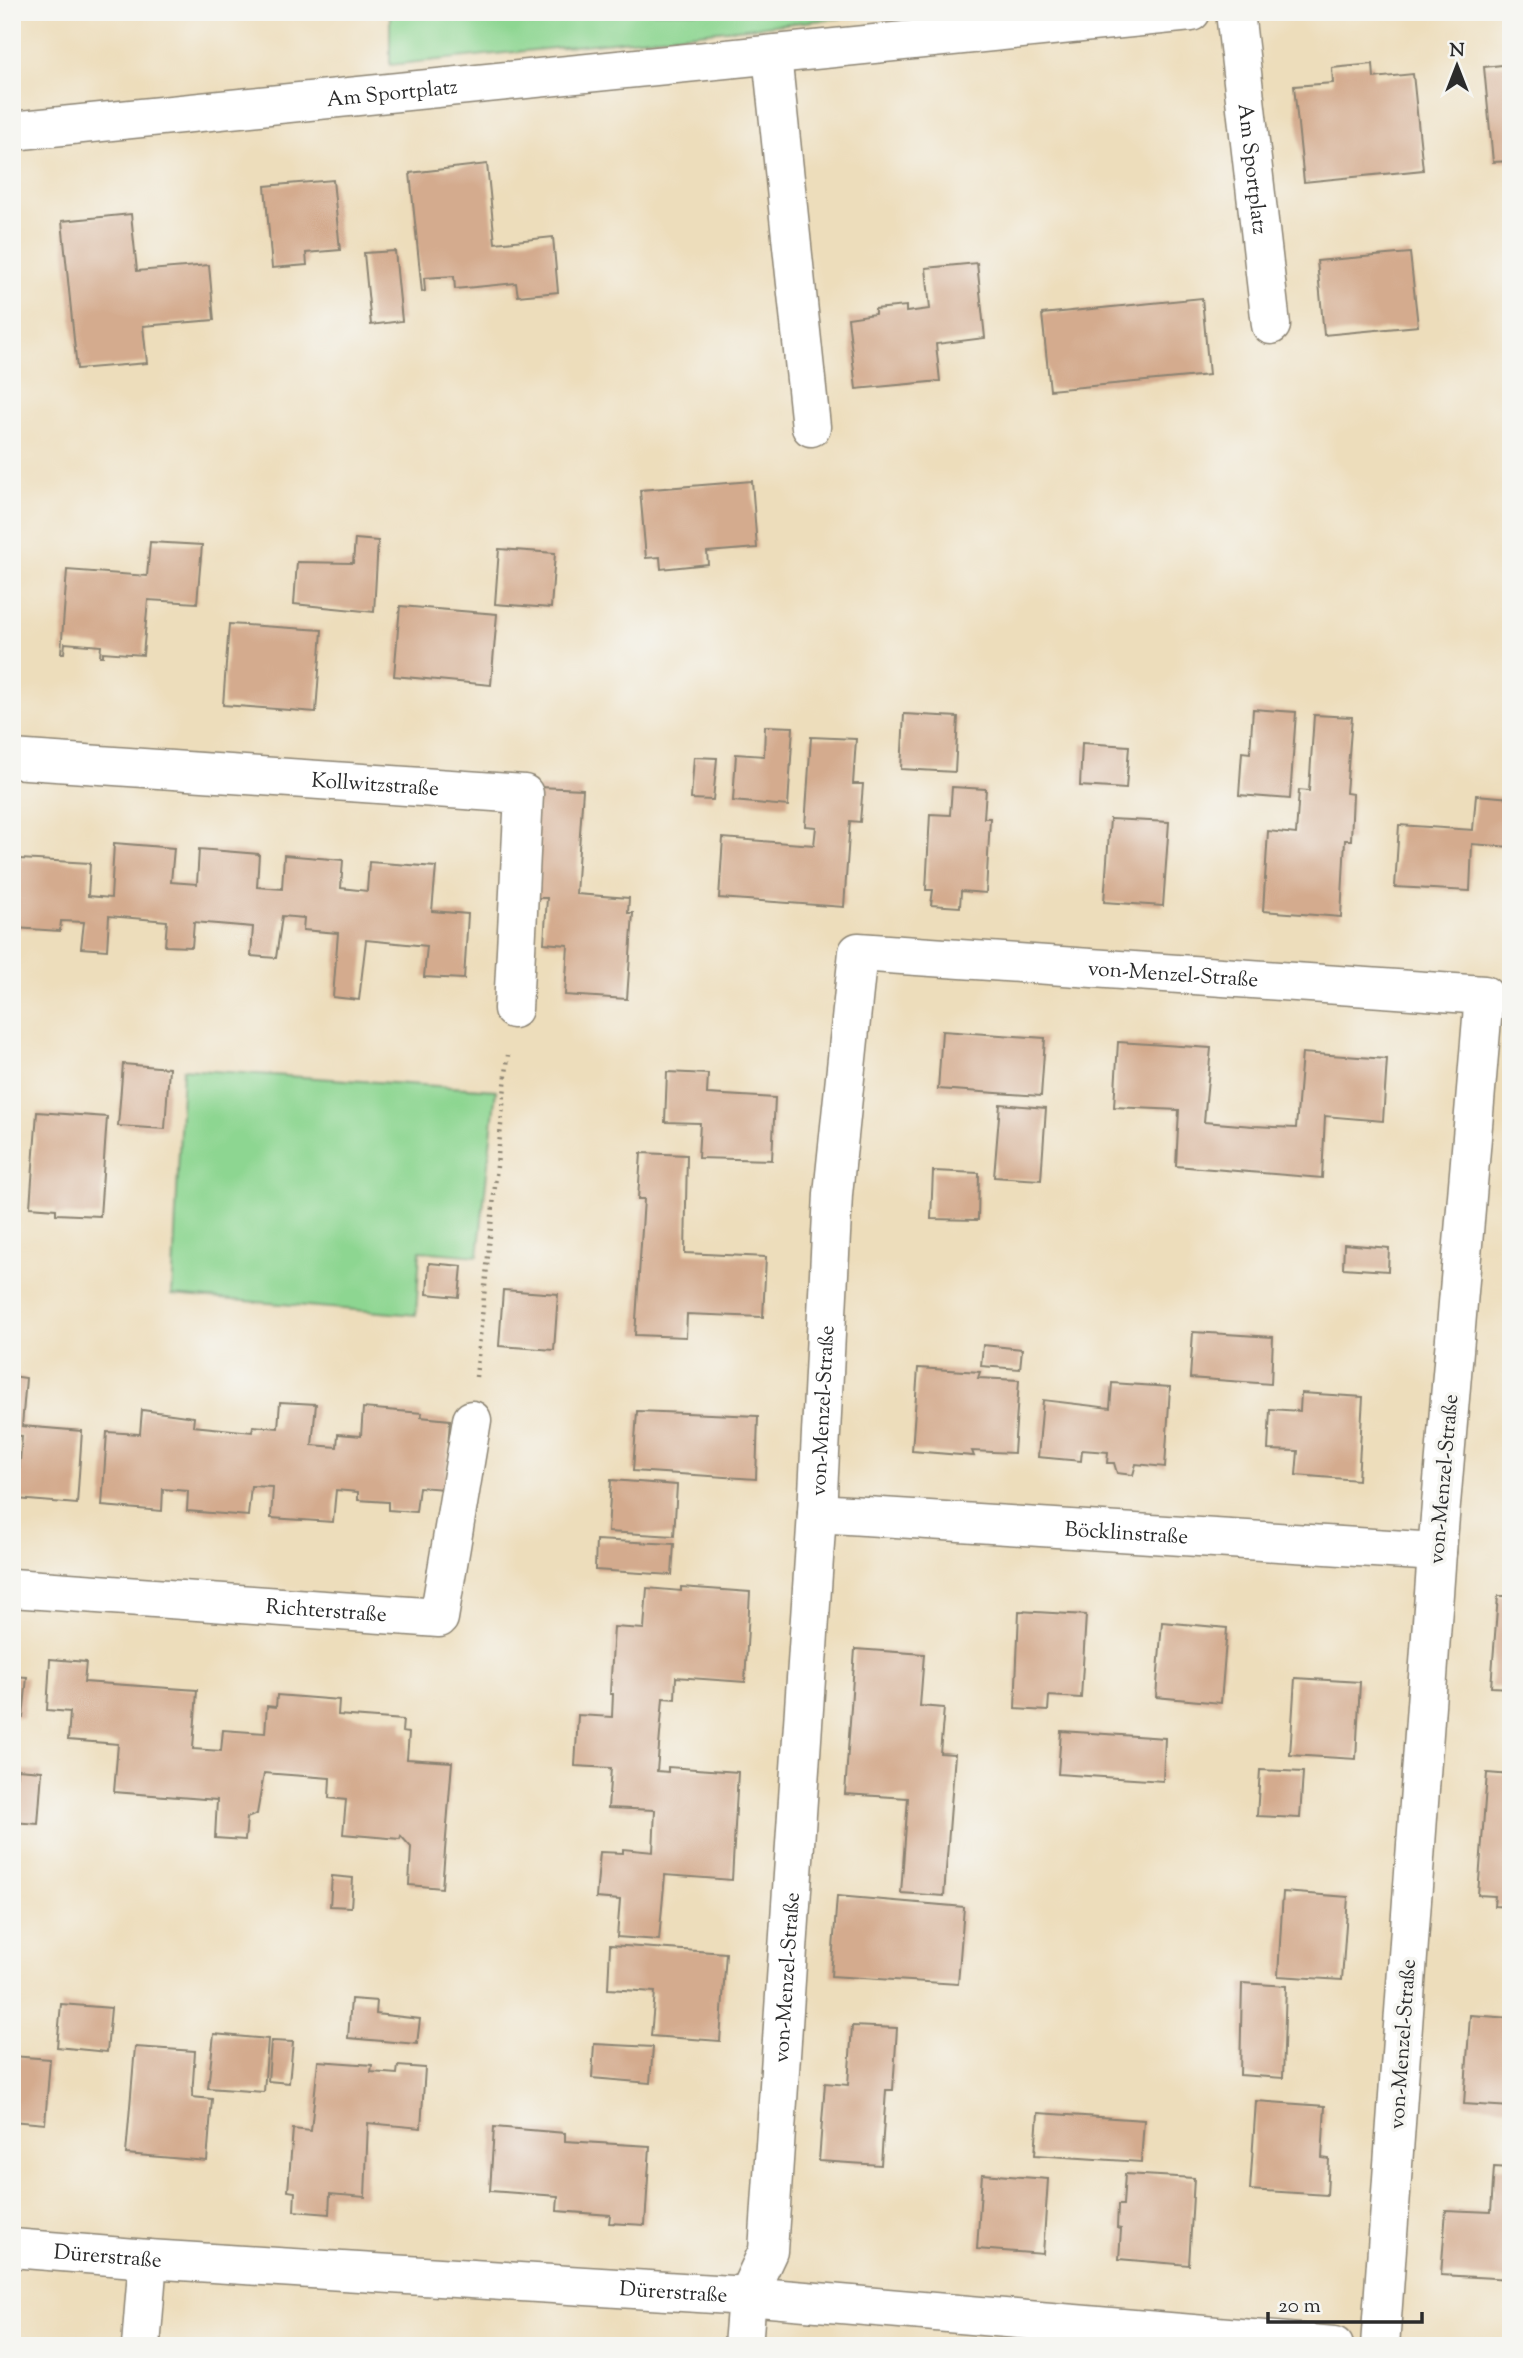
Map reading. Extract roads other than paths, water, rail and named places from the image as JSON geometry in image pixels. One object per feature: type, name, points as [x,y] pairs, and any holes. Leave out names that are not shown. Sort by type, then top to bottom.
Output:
[{"type":"street","name":"Am Sportplatz","points":[[12,131],[1191,12]]},
{"type":"street","name":"Am Sportplatz","points":[[1235,12],[1271,325]]},
{"type":"street","points":[[772,55],[811,427]]},
{"type":"street","name":"Kollwitzstraße","points":[[12,759],[524,794],[513,1009]]},
{"type":"street","name":"von-Menzel-Straße","points":[[747,2295],[768,2251],[817,1513],[833,1194],[858,952],[1484,995],[1437,1552],[1380,2346]]},
{"type":"street","name":"Richterstraße","points":[[12,1588],[439,1618],[472,1420]]},
{"type":"street","name":"Böcklinstraße","points":[[817,1513],[1437,1552]]},
{"type":"street","name":"Dürerstraße","points":[[12,2248],[148,2259],[747,2295],[1334,2346]]},
{"type":"street","points":[[141,2346],[148,2259]]},
{"type":"street","points":[[743,2346],[747,2295]]}]
